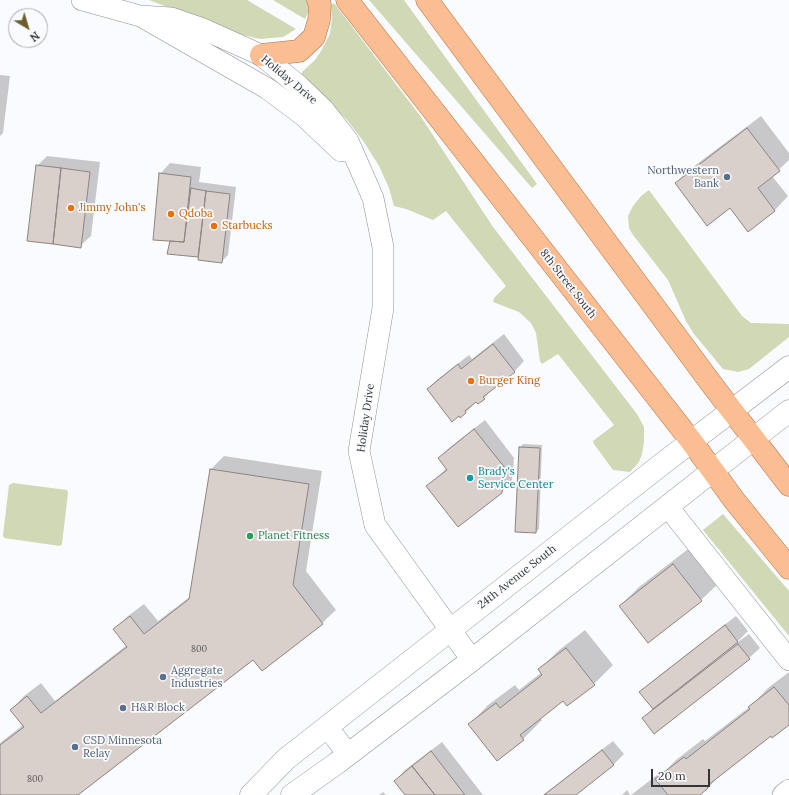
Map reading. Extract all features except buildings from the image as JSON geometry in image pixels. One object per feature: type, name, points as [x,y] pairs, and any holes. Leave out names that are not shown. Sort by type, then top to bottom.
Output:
[{"type":"main road","points":[[261,55],[299,51],[314,37],[319,20],[320,5],[318,0]]},
{"type":"main road","name":"8th Street South","points":[[347,0],[789,568]]},
{"type":"main road","points":[[427,0],[731,411],[789,485]]},
{"type":"street","name":"Holiday Drive","points":[[82,0],[140,16],[171,18],[204,30],[261,55],[299,86],[323,109],[348,141],[374,198],[383,247],[382,308],[359,451],[375,525],[472,660]]},
{"type":"street","name":"Holiday Drive","points":[[140,16],[268,90],[304,116],[328,137],[362,171]]},
{"type":"street","name":"24th Avenue South","points":[[252,795],[286,760],[327,727],[662,464],[789,367]]},
{"type":"street","points":[[292,795],[472,660],[789,411]]},
{"type":"street","points":[[668,507],[789,660]]},
{"type":"street","points":[[327,727],[348,754]]},
{"type":"street","points":[[783,795],[789,790]]},
{"type":"green space","points":[[149,0],[247,0],[296,29],[283,37],[260,39],[238,34]]},
{"type":"green space","points":[[273,0],[308,0],[309,10],[305,19]]},
{"type":"green space","points":[[369,0],[404,0],[537,184],[532,188]]},
{"type":"green space","points":[[334,3],[421,117],[493,227],[637,414],[644,427],[644,442],[639,462],[630,472],[613,470],[594,444],[593,441],[614,425],[558,354],[542,364],[540,361],[536,333],[531,323],[519,312],[493,302],[494,298],[506,286],[446,211],[433,220],[406,209],[394,206],[389,188],[379,166],[364,142],[347,120],[301,76],[302,72],[315,60],[330,34],[332,19],[331,5]]},
{"type":"green space","points":[[649,190],[742,316],[751,323],[789,324],[789,337],[749,369],[738,372],[723,369],[694,334],[686,321],[668,280],[629,228],[628,216],[633,206],[641,196]]},
{"type":"green space","points":[[13,483],[67,490],[68,493],[62,544],[60,546],[4,538],[3,535],[9,485]]},
{"type":"green space","points":[[723,514],[789,591],[789,636],[703,530]]},
{"type":"place","name":"Northwestern Bank","points":[[727,177]]},
{"type":"place","name":"Jimmy John's","points":[[71,208]]},
{"type":"place","name":"Qdoba","points":[[171,214]]},
{"type":"place","name":"Starbucks","points":[[214,226]]},
{"type":"place","name":"Burger King","points":[[471,381]]},
{"type":"place","name":"Brady's Service Center","points":[[470,478]]},
{"type":"place","name":"Planet Fitness","points":[[250,536]]},
{"type":"place","name":"Aggregate Industries","points":[[163,677]]},
{"type":"place","name":"H&R Block","points":[[123,708]]},
{"type":"place","name":"CSD Minnesota Relay","points":[[75,747]]}]
